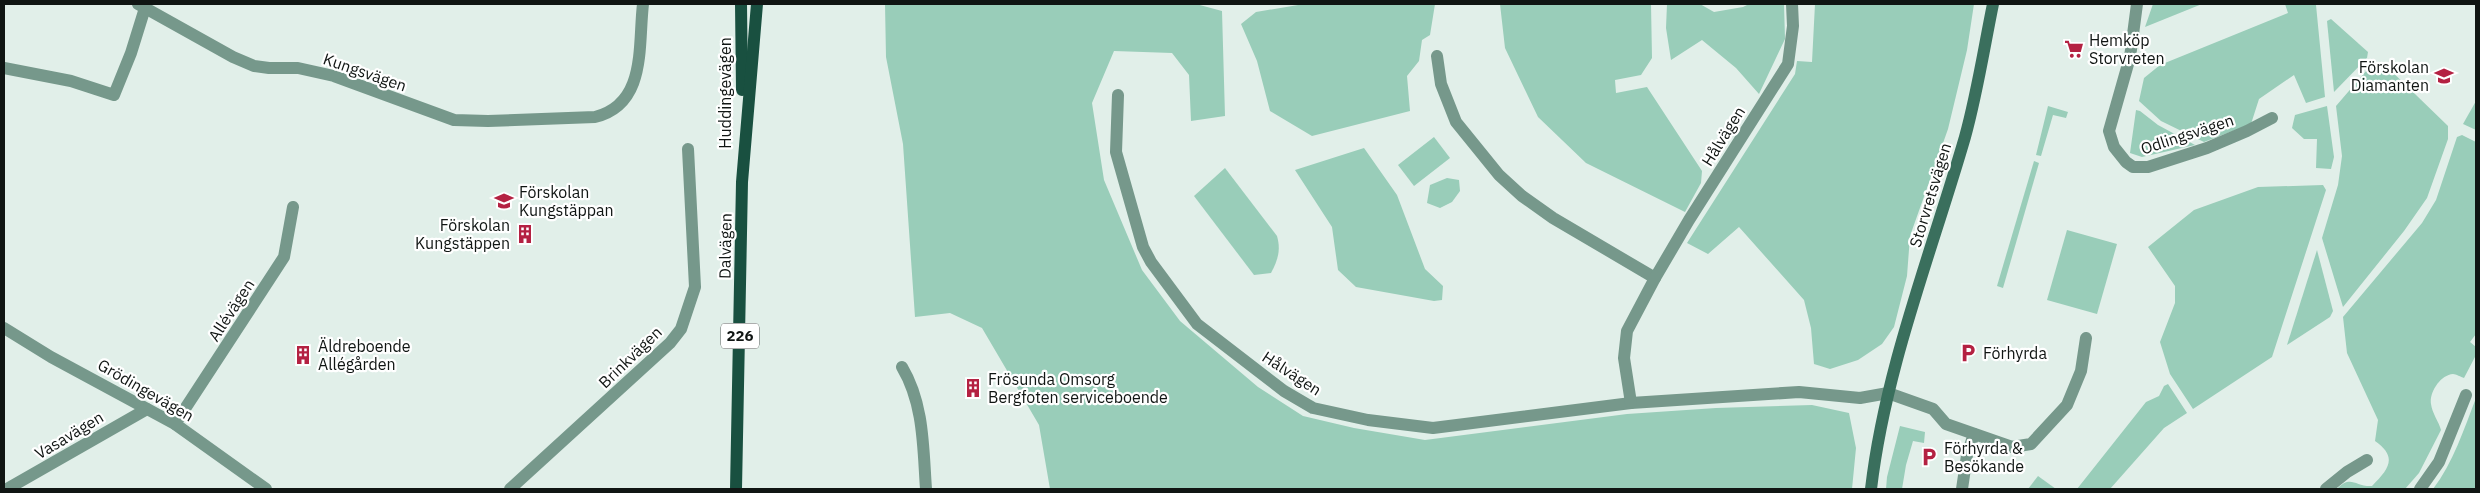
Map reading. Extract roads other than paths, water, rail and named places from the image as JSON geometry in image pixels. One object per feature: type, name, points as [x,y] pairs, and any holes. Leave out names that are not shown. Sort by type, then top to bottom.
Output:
[{"type":"main road","name":"Huddingevägen","points":[[741,4],[742,182]]},
{"type":"main road","name":"Dalvägen","points":[[736,489],[742,182],[757,4]]},
{"type":"street","name":"Kungsvägen","points":[[141,6],[233,57],[254,66],[298,68],[334,76],[454,120],[488,121],[595,117],[610,113],[620,105],[634,85],[638,68],[642,4]]},
{"type":"street","name":"Hålvägen","points":[[1631,403],[1624,358],[1627,331],[1655,278],[1788,64],[1793,26],[1792,4]]},
{"type":"street","name":"Storvretsvägen","points":[[1871,489],[1875,454],[1888,393],[1965,136],[1993,4]]},
{"type":"street","name":"Odlingsvägen","points":[[2137,4],[2130,57],[2109,131],[2114,147],[2126,162],[2133,167],[2148,167],[2207,148],[2272,118]]},
{"type":"street","points":[[4,68],[71,81],[114,95],[131,53],[141,6]]},
{"type":"street","points":[[1437,56],[1441,84],[1456,122],[1499,175],[1522,196],[1553,218],[1655,278]]},
{"type":"street","name":"Hålvägen","points":[[1118,95],[1116,152],[1138,229],[1150,262],[1197,324],[1284,391],[1313,408],[1418,428],[1433,428],[1631,403],[1799,392],[1860,398],[1888,393]]},
{"type":"street","name":"Brinkvägen","points":[[510,489],[670,343],[680,328],[696,288],[688,149]]},
{"type":"street","name":"Allévägen","points":[[175,424],[284,257],[293,207]]},
{"type":"street","name":"Grödingevägen","points":[[4,328],[175,424],[266,489]]},
{"type":"street","points":[[1888,393],[1933,409],[1946,424],[1974,434],[2012,447],[2031,444],[2067,405],[2081,371],[2086,338]]},
{"type":"street","points":[[902,367],[912,385],[918,405],[926,489]]},
{"type":"street","points":[[2420,489],[2439,462],[2466,395]]},
{"type":"street","name":"Vasavägen","points":[[7,489],[147,409]]},
{"type":"street","points":[[1962,489],[1967,455],[1974,434]]},
{"type":"street","points":[[2326,489],[2347,472],[2367,460]]},
{"type":"place","name":"Hemköp Storvreten","points":[[2074,49]]},
{"type":"place","name":"Förskolan Diamanten","points":[[2444,76]]},
{"type":"place","name":"Förskolan Kungstäppan","points":[[504,201]]},
{"type":"place","name":"Förskolan Kungstäppen","points":[[525,234]]},
{"type":"place","name":"Förhyrda","points":[[1968,353]]},
{"type":"place","name":"Äldreboende Allégården","points":[[303,355]]},
{"type":"place","name":"Frösunda Omsorg Bergfoten serviceboende","points":[[973,388]]},
{"type":"place","name":"Förhyrda & Besökande","points":[[1929,457]]}]
